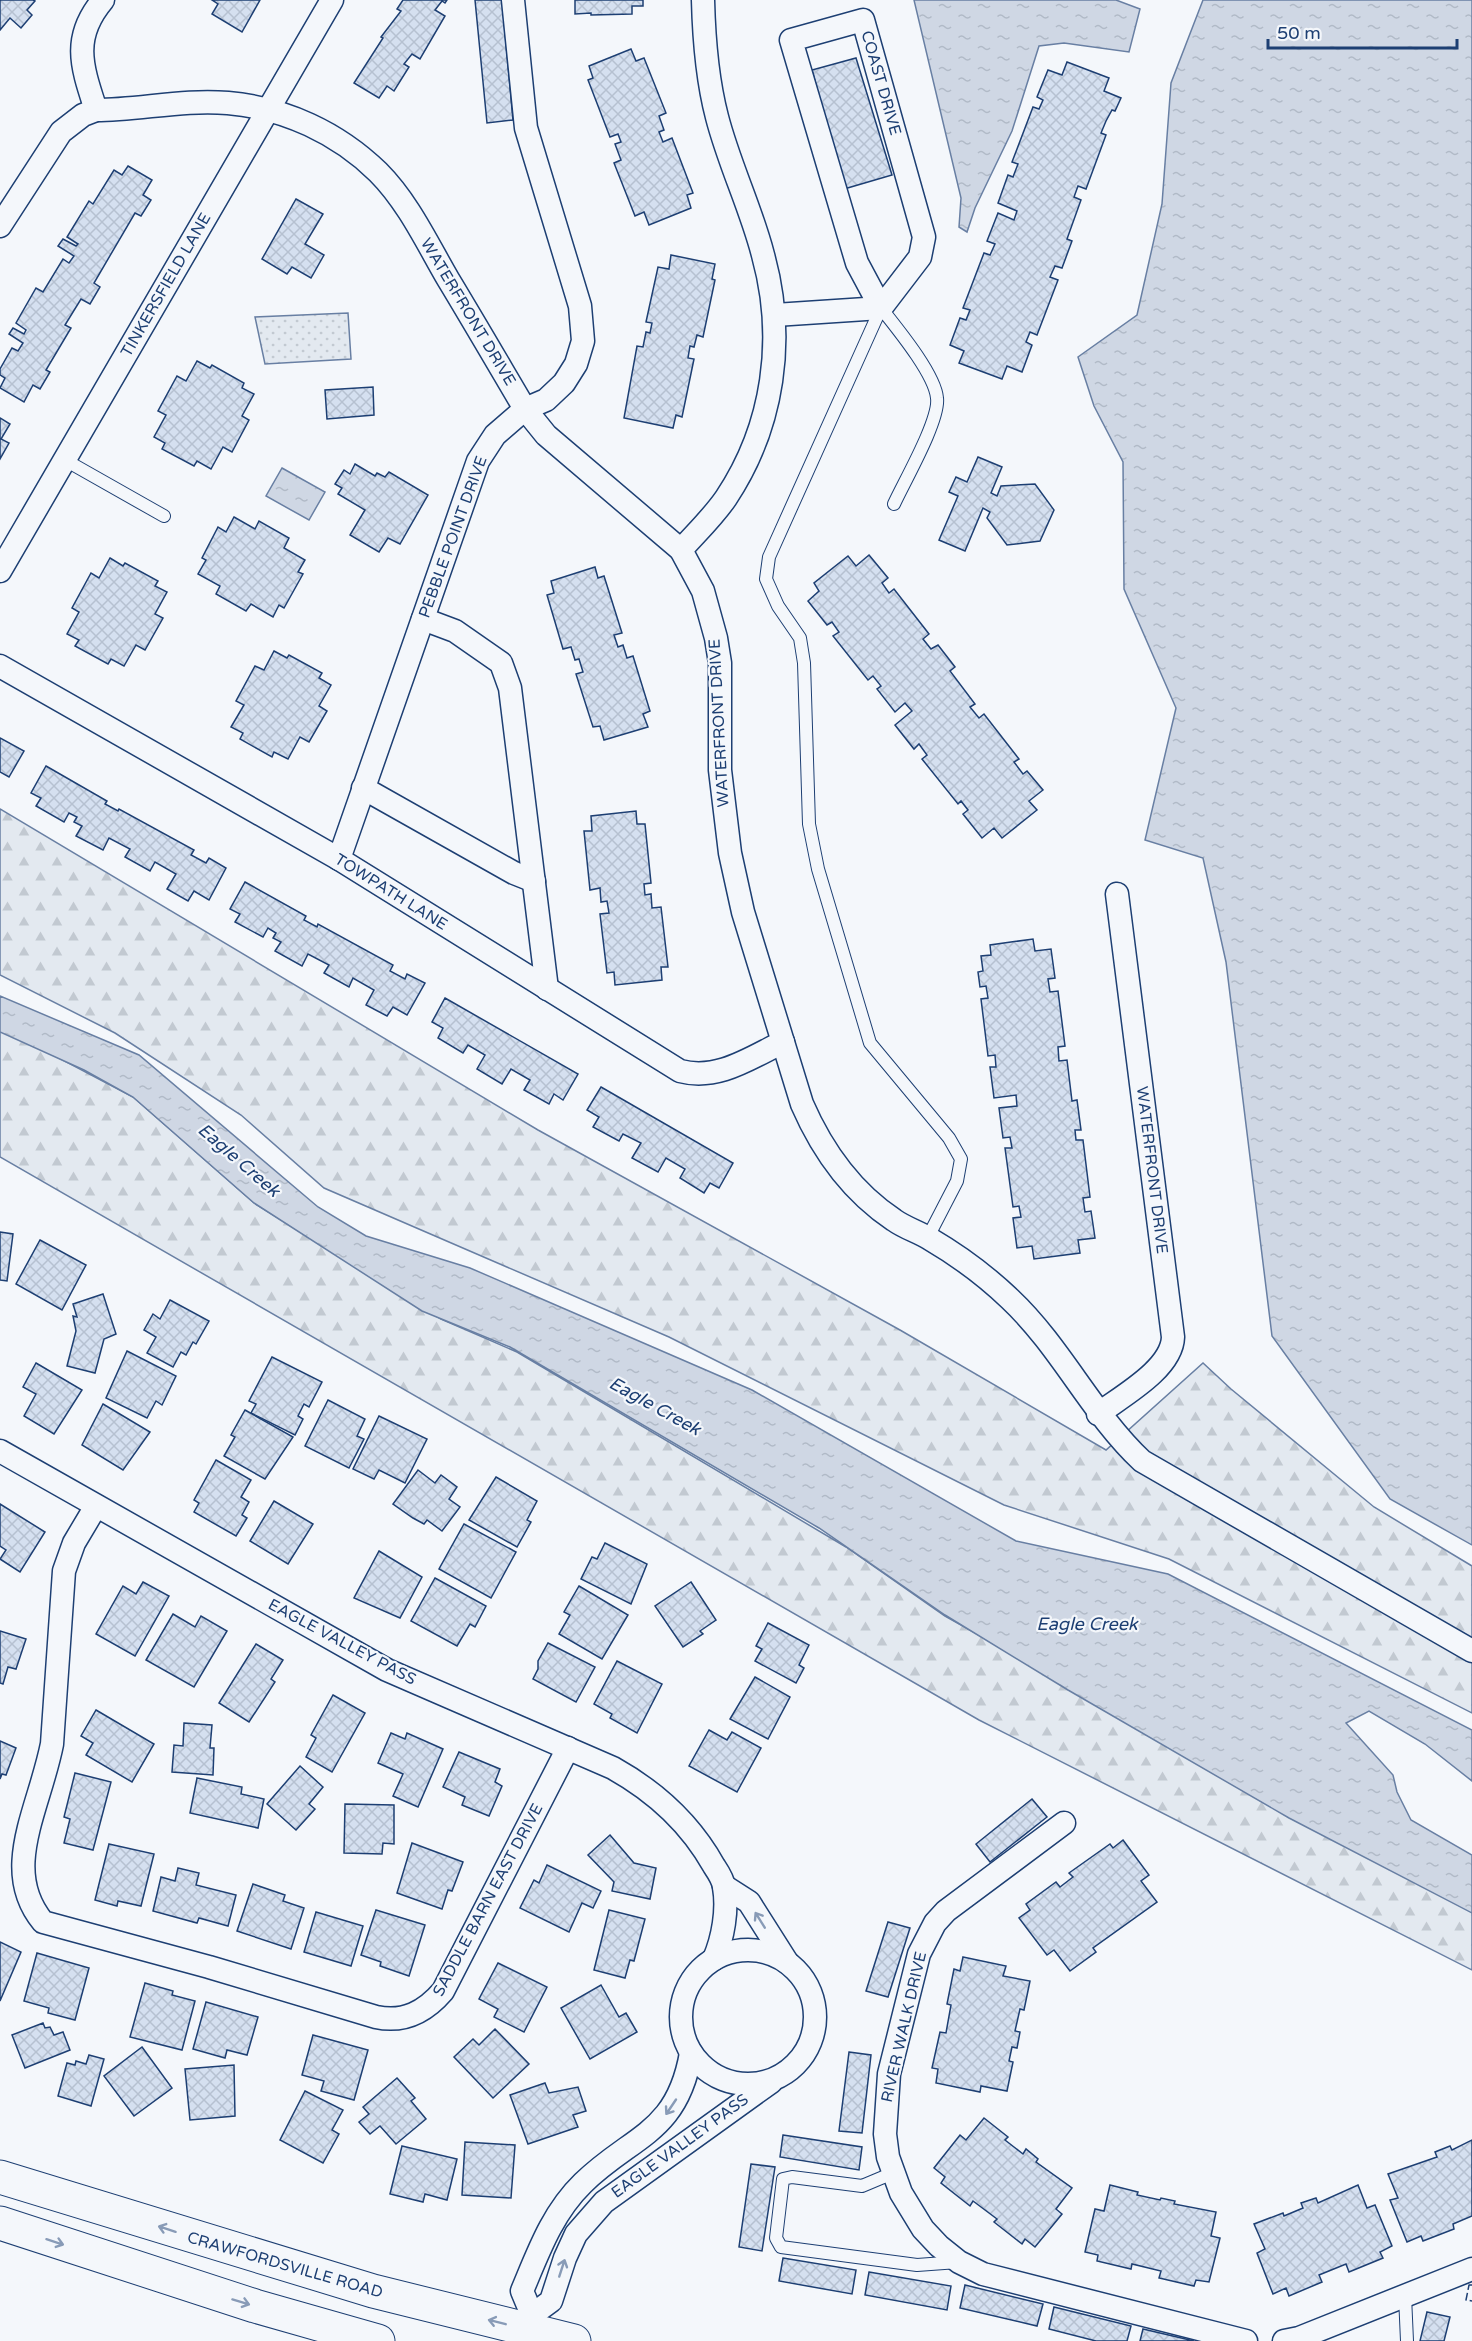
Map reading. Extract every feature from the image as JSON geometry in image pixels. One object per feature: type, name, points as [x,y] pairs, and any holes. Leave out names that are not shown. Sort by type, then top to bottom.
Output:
[{"type":"main road","name":"CRAWFORDSVILLE ROAD","points":[[0,2177],[284,2266],[574,2341]]},
{"type":"main road","points":[[0,2223],[245,2303],[378,2341]]},
{"type":"street","points":[[0,226],[61,132],[83,115],[96,110],[83,72],[81,47],[90,17],[103,0]]},
{"type":"street","name":"TINKERSFIELD LANE","points":[[0,571],[332,0]]},
{"type":"street","name":"PEBBLE POINT DRIVE","points":[[339,860],[478,461],[495,435],[525,409],[546,399],[571,374],[580,353],[583,330],[580,306],[526,128],[513,0]]},
{"type":"street","points":[[681,550],[713,516],[727,497],[758,435],[774,367],[775,315],[763,252],[728,154],[711,96],[705,49],[703,0]]},
{"type":"street","name":"COAST DRIVE","points":[[863,20],[924,237],[920,257],[881,308],[857,263],[791,40],[863,20]]},
{"type":"street","name":"WATERFRONT DRIVE","points":[[96,110],[186,103],[228,103],[268,109],[311,125],[332,136],[378,172],[412,216],[525,409],[546,435],[681,550],[703,591],[716,638],[720,674],[720,770],[729,853],[743,912],[802,1104],[835,1163],[866,1199],[893,1220],[928,1238],[984,1275],[1011,1300],[1050,1345],[1098,1414],[1142,1461],[1472,1652]]},
{"type":"street","points":[[775,315],[881,308]]},
{"type":"street","points":[[423,619],[455,631],[501,663],[510,688],[547,989]]},
{"type":"street","name":"TOWPATH LANE","points":[[0,666],[339,860],[669,1066],[687,1073],[706,1075],[732,1068],[783,1042]]},
{"type":"street","points":[[363,788],[514,873],[534,881]]},
{"type":"street","name":"WATERFRONT DRIVE","points":[[1098,1414],[1146,1378],[1163,1361],[1172,1347],[1173,1337],[1117,894]]},
{"type":"street","name":"EAGLE VALLEY PASS","points":[[0,1451],[378,1665],[613,1768],[662,1800],[701,1844],[724,1886],[749,1902],[788,1963],[808,1987],[814,2008],[814,2024],[804,2053],[782,2074],[623,2186],[604,2202],[576,2234],[565,2258],[551,2301],[528,2328]]},
{"type":"street","name":"SADDLE BARN EAST DRIVE","points":[[96,1506],[66,1564],[52,1744],[45,1773],[11,1853],[10,1878],[13,1889],[25,1908],[51,1925],[209,1967],[383,2018],[399,2019],[427,2007],[443,1991],[568,1748]]},
{"type":"street","name":"RIVER WALK DRIVE","points":[[1064,1823],[946,1911],[925,1937],[886,2095],[885,2134],[893,2173],[901,2193],[923,2229],[959,2262],[1000,2280],[1246,2341]]},
{"type":"street","points":[[714,1959],[722,1935],[724,1886]]},
{"type":"street","name":"EAGLE VALLEY PASS","points":[[782,2074],[755,2083],[728,2081],[703,2067],[691,2053],[681,2022],[683,1997],[695,1975],[714,1959],[746,1950],[768,1953],[788,1963]]},
{"type":"street","name":"EAGLE VALLEY PASS","points":[[528,2328],[522,2291],[544,2238],[556,2217],[583,2183],[646,2136],[661,2121],[674,2104],[683,2085],[691,2053]]},
{"type":"street","points":[[1296,2340],[1472,2269]]},
{"type":"lane","points":[[894,504],[935,417],[938,397],[916,354],[881,308],[769,557],[766,579],[778,606],[800,638],[804,663],[809,824],[818,869],[870,1043],[950,1138],[961,1159],[957,1181],[928,1238]]},
{"type":"lane","points":[[64,460],[164,516]]},
{"type":"lane","points":[[893,2173],[862,2186],[792,2177],[783,2179],[776,2238],[781,2247],[917,2265],[959,2262]]},
{"type":"lane","points":[[1406,2296],[1407,2341]]},
{"type":"green space","points":[[348,313],[351,359],[265,364],[255,317]]},
{"type":"green space","points":[[0,809],[538,1130],[900,1330],[1106,1450],[1203,1363],[1231,1389],[1374,1507],[1472,1566],[1472,1713],[1169,1559],[1004,1505],[669,1337],[324,1188],[241,1115],[115,1033],[0,975]]},
{"type":"green space","points":[[0,1027],[133,1097],[254,1203],[441,1319],[517,1352],[846,1547],[945,1616],[1472,1912],[1472,1970],[979,1720],[0,1157]]},
{"type":"water","points":[[914,0],[1116,0],[1140,9],[1129,52],[1064,43],[1039,46],[1012,131],[975,208],[967,232],[959,227],[961,198]]},
{"type":"water","points":[[1203,0],[1472,0],[1472,1545],[1390,1499],[1272,1336],[1226,962],[1203,858],[1145,840],[1176,708],[1124,589],[1123,462],[1094,406],[1078,357],[1137,315],[1162,204],[1171,83]]},
{"type":"water","points":[[282,468],[325,492],[309,520],[266,496]]},
{"type":"water","name":"Eagle Creek","points":[[0,996],[139,1055],[318,1207],[366,1236],[470,1268],[752,1390],[1016,1541],[1168,1574],[1472,1730],[1472,1781],[1425,1744],[1369,1711],[1346,1723],[1393,1775],[1397,1792],[1411,1820],[1472,1855],[1472,1913],[1289,1818],[1068,1690],[945,1615],[819,1528],[510,1347],[422,1311],[254,1203],[133,1097],[84,1070],[0,1032]]},
{"type":"building","points":[[0,0],[33,0],[35,1],[27,10],[32,15],[21,28],[10,18],[0,30]]},
{"type":"building","points":[[212,0],[260,0],[242,32],[212,14],[218,4]]},
{"type":"building","points":[[403,0],[447,0],[445,3],[442,1],[435,10],[445,16],[420,59],[412,54],[404,64],[409,67],[394,91],[387,86],[379,98],[354,83],[383,38],[381,37],[401,11],[397,9]]},
{"type":"building","points":[[475,0],[502,0],[513,120],[487,123]]},
{"type":"building","points":[[575,0],[643,0],[643,6],[632,6],[632,14],[575,14]]},
{"type":"building","points":[[631,49],[636,61],[644,58],[666,113],[659,116],[664,130],[659,132],[663,142],[672,138],[693,193],[687,195],[691,208],[649,225],[644,212],[635,216],[614,163],[621,160],[615,144],[621,142],[618,134],[610,137],[588,80],[593,78],[589,66]]},
{"type":"building","points":[[856,58],[892,175],[844,189],[812,70]]},
{"type":"building","points":[[1067,62],[1109,78],[1104,91],[1121,98],[1115,111],[1112,110],[1101,133],[1106,135],[1086,189],[1078,186],[1074,197],[1081,200],[1067,239],[1072,241],[1062,268],[1055,266],[1050,277],[1058,280],[1037,335],[1030,332],[1026,342],[1032,345],[1022,372],[1007,366],[1002,379],[959,363],[964,351],[950,345],[960,318],[966,320],[970,310],[963,308],[984,253],[990,255],[995,244],[987,241],[998,213],[1014,220],[1017,211],[998,203],[1008,175],[1013,177],[1018,164],[1012,162],[1033,107],[1039,109],[1043,100],[1037,97],[1048,70],[1062,75]]},
{"type":"building","points":[[128,166],[152,180],[143,195],[151,200],[141,216],[135,213],[94,283],[100,287],[90,304],[81,299],[65,325],[71,328],[46,370],[50,372],[40,389],[33,385],[24,402],[0,388],[5,378],[0,375],[0,369],[12,348],[18,351],[23,343],[9,334],[13,328],[24,334],[26,330],[16,323],[36,288],[43,292],[63,259],[69,263],[74,256],[58,246],[63,239],[76,246],[78,244],[67,237],[89,201],[93,204],[114,170],[122,175]]},
{"type":"building","points":[[296,199],[323,214],[305,244],[324,255],[311,278],[292,267],[287,274],[262,259]]},
{"type":"building","points":[[671,255],[715,264],[712,279],[715,280],[703,337],[697,335],[694,347],[690,346],[688,358],[694,359],[682,417],[676,415],[673,428],[624,418],[637,346],[643,347],[646,332],[650,333],[652,323],[646,322],[658,267],[669,269]]},
{"type":"building","points":[[197,361],[210,368],[212,365],[244,383],[242,388],[254,394],[242,416],[249,420],[232,452],[223,447],[211,469],[197,461],[194,466],[162,449],[165,443],[154,437],[166,415],[158,411],[177,376],[186,381]]},
{"type":"building","points":[[373,387],[374,415],[327,419],[325,390]]},
{"type":"building","points":[[0,418],[10,424],[1,439],[9,443],[0,459]]},
{"type":"building","points":[[978,457],[1002,467],[991,493],[997,496],[1001,486],[1035,484],[1054,510],[1040,541],[1007,545],[987,518],[990,512],[983,508],[965,551],[939,540],[958,496],[949,492],[956,477],[967,482]]},
{"type":"building","points":[[355,464],[375,476],[377,473],[385,477],[389,472],[428,495],[400,544],[388,538],[379,552],[350,535],[365,510],[338,494],[342,488],[335,484],[344,470],[350,474]]},
{"type":"building","points":[[234,517],[255,529],[259,521],[289,538],[284,548],[305,560],[298,572],[303,574],[284,608],[279,605],[273,617],[251,604],[246,611],[216,594],[220,586],[198,574],[206,560],[202,558],[218,527],[226,532]]},
{"type":"building","points":[[869,555],[888,578],[882,583],[889,593],[894,589],[929,634],[923,639],[931,649],[938,645],[955,667],[950,671],[975,704],[970,707],[979,718],[984,714],[1019,759],[1014,762],[1023,774],[1027,771],[1043,790],[1029,801],[1037,810],[1002,838],[994,828],[982,838],[963,814],[968,810],[961,801],[958,804],[922,759],[927,755],[919,744],[914,749],[895,725],[912,711],[905,703],[895,712],[877,689],[881,686],[873,676],[868,680],[833,636],[839,632],[832,622],[827,625],[808,601],[819,591],[814,583],[848,556],[856,566]]},
{"type":"building","points":[[110,558],[123,566],[125,563],[158,581],[155,586],[167,592],[155,614],[163,618],[145,650],[136,645],[124,666],[111,659],[108,664],[75,646],[79,640],[67,634],[79,612],[72,608],[91,573],[99,578]]},
{"type":"building","points":[[595,567],[598,578],[604,576],[622,633],[614,635],[618,647],[623,645],[627,658],[633,656],[650,711],[643,714],[648,727],[604,740],[600,726],[593,727],[576,674],[583,672],[579,659],[575,660],[571,647],[563,649],[547,595],[554,593],[551,581]]},
{"type":"building","points":[[274,651],[287,658],[289,655],[322,673],[319,678],[331,685],[319,706],[327,711],[309,742],[300,737],[288,759],[274,752],[272,757],[240,739],[243,733],[231,727],[244,705],[236,701],[255,666],[264,670]]},
{"type":"building","points":[[0,738],[24,751],[9,777],[0,772]]},
{"type":"building","points":[[46,766],[107,801],[105,804],[118,811],[119,809],[194,850],[191,855],[206,863],[209,858],[226,868],[209,900],[194,891],[188,901],[167,889],[176,874],[155,862],[150,871],[125,857],[130,849],[109,838],[103,850],[76,836],[82,826],[74,822],[77,817],[69,813],[64,822],[36,806],[41,798],[31,793]]},
{"type":"building","points":[[636,811],[637,824],[645,824],[651,883],[644,884],[645,895],[651,894],[652,908],[661,907],[668,967],[661,967],[662,980],[615,985],[614,972],[607,973],[600,914],[609,913],[607,901],[601,902],[600,888],[590,890],[584,831],[592,831],[591,816]]},
{"type":"building","points":[[245,882],[306,916],[304,920],[317,927],[318,924],[393,965],[390,971],[405,979],[407,974],[425,983],[407,1015],[393,1007],[387,1016],[366,1005],[374,990],[353,978],[349,987],[324,973],[329,965],[308,954],[302,966],[275,951],[281,942],[273,938],[276,933],[268,928],[263,937],[235,922],[240,914],[230,909]]},
{"type":"building","points":[[1033,939],[1035,951],[1051,949],[1055,978],[1048,979],[1050,992],[1058,991],[1065,1046],[1058,1047],[1059,1061],[1067,1060],[1072,1101],[1077,1100],[1081,1130],[1075,1130],[1076,1140],[1083,1140],[1090,1197],[1083,1198],[1085,1212],[1091,1211],[1095,1238],[1078,1240],[1080,1253],[1034,1259],[1032,1246],[1017,1248],[1013,1218],[1021,1217],[1019,1206],[1013,1207],[1005,1148],[1012,1148],[1010,1137],[1003,1138],[999,1108],[1017,1106],[1016,1095],[994,1098],[990,1067],[996,1067],[995,1055],[988,1056],[981,999],[988,998],[986,986],[980,987],[978,972],[983,971],[981,956],[991,955],[990,945]]},
{"type":"building","points":[[445,998],[578,1074],[563,1100],[554,1094],[549,1104],[524,1090],[530,1080],[511,1069],[502,1084],[477,1069],[485,1055],[468,1045],[463,1053],[438,1038],[443,1028],[432,1022]]},
{"type":"building","points":[[601,1087],[733,1163],[719,1188],[710,1183],[704,1193],[680,1178],[685,1169],[666,1158],[658,1172],[632,1158],[641,1143],[623,1134],[619,1141],[593,1127],[599,1117],[587,1110]]},
{"type":"building","points":[[0,1232],[13,1234],[7,1281],[0,1280]]},
{"type":"building","points":[[40,1240],[86,1265],[62,1310],[16,1284]]},
{"type":"building","points":[[103,1294],[116,1334],[104,1339],[95,1373],[67,1366],[76,1331],[73,1316],[77,1317],[73,1304]]},
{"type":"building","points":[[170,1300],[209,1321],[196,1344],[193,1342],[186,1355],[181,1352],[173,1367],[147,1353],[156,1337],[144,1330],[153,1314],[160,1319]]},
{"type":"building","points":[[127,1351],[176,1376],[162,1405],[156,1401],[147,1418],[106,1398]]},
{"type":"building","points":[[272,1357],[322,1382],[309,1407],[304,1404],[298,1416],[303,1419],[295,1435],[251,1413],[256,1404],[249,1401]]},
{"type":"building","points":[[36,1363],[82,1390],[54,1434],[24,1416],[36,1394],[23,1387]]},
{"type":"building","points":[[328,1400],[365,1419],[357,1436],[364,1439],[349,1468],[305,1446]]},
{"type":"building","points":[[103,1404],[150,1432],[123,1470],[82,1445]]},
{"type":"building","points":[[245,1410],[293,1437],[265,1479],[224,1456],[235,1437],[231,1435]]},
{"type":"building","points":[[379,1416],[427,1439],[405,1483],[379,1470],[374,1479],[353,1469]]},
{"type":"building","points":[[216,1460],[251,1480],[241,1497],[249,1502],[242,1515],[247,1518],[236,1536],[194,1512],[199,1503],[194,1500]]},
{"type":"building","points":[[418,1470],[435,1483],[441,1475],[457,1487],[449,1499],[460,1507],[442,1531],[427,1520],[424,1524],[413,1518],[393,1504]]},
{"type":"building","points":[[496,1477],[537,1501],[527,1520],[531,1522],[517,1547],[469,1520]]},
{"type":"building","points":[[274,1501],[313,1524],[288,1564],[250,1541]]},
{"type":"building","points":[[0,1504],[45,1532],[20,1572],[0,1559],[6,1550],[0,1546]]},
{"type":"building","points":[[464,1524],[516,1552],[491,1598],[439,1569]]},
{"type":"building","points":[[605,1543],[647,1564],[631,1604],[581,1579],[592,1557],[597,1559]]},
{"type":"building","points":[[379,1551],[422,1577],[400,1618],[354,1598]]},
{"type":"building","points":[[435,1578],[486,1606],[475,1627],[470,1624],[457,1646],[411,1621]]},
{"type":"building","points":[[143,1582],[169,1596],[135,1656],[96,1634],[123,1586],[136,1594]]},
{"type":"building","points":[[691,1582],[716,1620],[700,1631],[703,1634],[683,1647],[655,1606]]},
{"type":"building","points":[[579,1586],[628,1615],[602,1659],[559,1634],[570,1615],[564,1612]]},
{"type":"building","points":[[173,1614],[195,1627],[201,1616],[227,1631],[194,1687],[146,1660]]},
{"type":"building","points":[[768,1623],[809,1645],[799,1665],[804,1668],[796,1683],[755,1661],[762,1649],[756,1646]]},
{"type":"building","points":[[0,1631],[26,1639],[16,1669],[8,1667],[3,1684],[0,1683]]},
{"type":"building","points":[[548,1643],[595,1667],[576,1702],[533,1679],[538,1669],[538,1661]]},
{"type":"building","points":[[256,1644],[283,1660],[271,1679],[275,1682],[249,1722],[219,1703]]},
{"type":"building","points":[[617,1661],[662,1684],[637,1733],[610,1718],[612,1714],[594,1704]]},
{"type":"building","points":[[755,1677],[790,1697],[768,1739],[730,1719]]},
{"type":"building","points":[[333,1695],[365,1713],[332,1772],[306,1757],[316,1738],[311,1735]]},
{"type":"building","points":[[96,1710],[154,1744],[132,1782],[86,1755],[93,1743],[81,1736]]},
{"type":"building","points":[[184,1723],[212,1725],[210,1748],[214,1748],[213,1775],[172,1772],[174,1745],[183,1746]]},
{"type":"building","points":[[709,1730],[727,1740],[732,1732],[761,1748],[737,1792],[689,1766]]},
{"type":"building","points":[[391,1733],[405,1739],[407,1733],[443,1749],[418,1807],[393,1796],[403,1774],[378,1763]]},
{"type":"building","points":[[0,1741],[16,1748],[6,1775],[2,1774],[0,1779]]},
{"type":"building","points":[[459,1752],[500,1769],[495,1782],[502,1786],[489,1816],[462,1805],[465,1797],[443,1787]]},
{"type":"building","points":[[300,1766],[323,1787],[309,1804],[315,1809],[296,1830],[267,1804]]},
{"type":"building","points":[[75,1773],[111,1782],[93,1850],[64,1843],[70,1819],[64,1817]]},
{"type":"building","points":[[197,1778],[242,1787],[241,1794],[264,1799],[258,1828],[190,1813]]},
{"type":"building","points":[[1032,1799],[1047,1817],[990,1862],[976,1844]]},
{"type":"building","points":[[345,1804],[394,1805],[394,1844],[383,1843],[382,1854],[344,1853]]},
{"type":"building","points":[[610,1835],[634,1863],[656,1868],[650,1899],[612,1891],[614,1882],[588,1855]]},
{"type":"building","points":[[1123,1840],[1149,1875],[1141,1881],[1157,1902],[1093,1948],[1096,1952],[1070,1971],[1054,1950],[1047,1955],[1019,1918],[1030,1910],[1026,1904],[1056,1882],[1060,1887],[1073,1877],[1069,1873],[1110,1844],[1113,1848]]},
{"type":"building","points":[[412,1843],[463,1862],[452,1891],[448,1890],[442,1909],[397,1893]]},
{"type":"building","points":[[109,1844],[154,1854],[141,1906],[118,1901],[117,1906],[95,1900]]},
{"type":"building","points":[[547,1865],[601,1891],[593,1908],[582,1903],[569,1932],[520,1908],[534,1880],[539,1883]]},
{"type":"building","points":[[178,1868],[199,1873],[196,1885],[236,1895],[228,1926],[199,1918],[197,1923],[153,1911],[161,1877],[175,1881]]},
{"type":"building","points":[[253,1884],[285,1895],[283,1901],[304,1908],[291,1949],[237,1931]]},
{"type":"building","points":[[376,1910],[425,1925],[409,1976],[380,1966],[381,1962],[361,1955]]},
{"type":"building","points":[[609,1910],[645,1919],[634,1961],[630,1960],[625,1978],[594,1970]]},
{"type":"building","points":[[316,1912],[363,1926],[351,1966],[304,1952]]},
{"type":"building","points":[[888,1922],[910,1928],[888,1997],[866,1991]]},
{"type":"building","points":[[0,1942],[21,1952],[0,2001]]},
{"type":"building","points":[[37,1953],[89,1968],[75,2020],[48,2013],[49,2008],[24,2001]]},
{"type":"building","points":[[963,1957],[1006,1966],[1003,1976],[1030,1981],[1024,2010],[1020,2009],[1015,2031],[1020,2032],[1017,2048],[1012,2047],[1009,2061],[1013,2062],[1007,2091],[981,2086],[980,2092],[936,2083],[938,2069],[932,2068],[940,2032],[946,2033],[951,2005],[947,2004],[954,1969],[960,1971]]},
{"type":"building","points":[[498,1963],[547,1987],[524,2032],[494,2017],[498,2009],[479,1999]]},
{"type":"building","points":[[145,1983],[173,1991],[172,1995],[195,2001],[182,2050],[130,2037]]},
{"type":"building","points":[[601,1985],[619,2017],[626,2013],[637,2032],[590,2059],[561,2008]]},
{"type":"building","points":[[206,2002],[258,2017],[247,2055],[227,2050],[225,2058],[193,2049]]},
{"type":"building","points":[[43,2023],[45,2028],[50,2027],[54,2035],[63,2032],[70,2050],[25,2068],[12,2035]]},
{"type":"building","points":[[495,2029],[529,2064],[493,2098],[454,2057],[473,2039],[479,2045]]},
{"type":"building","points":[[313,2035],[368,2050],[354,2100],[321,2091],[324,2081],[302,2075]]},
{"type":"building","points":[[142,2047],[172,2088],[134,2116],[104,2076]]},
{"type":"building","points":[[849,2052],[871,2055],[862,2133],[839,2131]]},
{"type":"building","points":[[89,2055],[104,2059],[91,2106],[58,2096],[67,2063],[75,2065],[76,2061],[86,2064]]},
{"type":"building","points":[[234,2065],[235,2116],[190,2120],[185,2069]]},
{"type":"building","points":[[397,2078],[415,2098],[411,2101],[426,2119],[396,2144],[380,2126],[370,2134],[359,2122],[369,2114],[363,2107]]},
{"type":"building","points":[[545,2083],[549,2093],[578,2087],[586,2111],[573,2115],[578,2127],[528,2144],[510,2095]]},
{"type":"building","points":[[305,2091],[343,2110],[332,2130],[339,2134],[323,2163],[280,2140]]},
{"type":"building","points":[[984,2118],[1008,2137],[1005,2140],[1023,2154],[1026,2149],[1038,2159],[1036,2162],[1072,2188],[1056,2209],[1062,2214],[1035,2247],[1025,2239],[1022,2244],[994,2222],[997,2219],[973,2201],[970,2206],[941,2183],[945,2177],[934,2168],[960,2135],[966,2140]]},
{"type":"building","points":[[783,2135],[862,2147],[859,2170],[780,2157]]},
{"type":"building","points":[[1472,2140],[1472,2216],[1453,2224],[1454,2229],[1423,2241],[1421,2236],[1407,2242],[1390,2200],[1398,2198],[1388,2174],[1437,2157],[1435,2152],[1450,2146],[1452,2150]]},
{"type":"building","points":[[465,2142],[515,2145],[511,2198],[462,2195]]},
{"type":"building","points":[[402,2146],[457,2159],[447,2200],[425,2194],[423,2202],[390,2194]]},
{"type":"building","points":[[751,2164],[775,2167],[762,2251],[739,2247]]},
{"type":"building","points":[[1110,2185],[1138,2192],[1137,2195],[1175,2201],[1174,2204],[1216,2212],[1211,2236],[1220,2238],[1209,2282],[1196,2280],[1194,2286],[1159,2278],[1161,2271],[1132,2264],[1131,2269],[1097,2261],[1098,2255],[1085,2252],[1095,2209],[1104,2211]]},
{"type":"building","points":[[1358,2185],[1367,2208],[1375,2205],[1392,2246],[1380,2252],[1383,2258],[1349,2272],[1346,2264],[1319,2275],[1322,2282],[1289,2296],[1286,2288],[1273,2294],[1257,2253],[1265,2249],[1254,2224],[1303,2208],[1301,2203],[1316,2198],[1318,2203]]},
{"type":"building","points":[[783,2258],[856,2270],[852,2294],[779,2281]]},
{"type":"building","points":[[869,2272],[951,2286],[947,2310],[865,2295]]},
{"type":"building","points":[[965,2285],[1043,2304],[1037,2326],[960,2308]]},
{"type":"building","points":[[1054,2307],[1131,2326],[1127,2341],[1096,2341],[1049,2329]]},
{"type":"building","points":[[1427,2312],[1450,2317],[1444,2341],[1420,2341]]},
{"type":"building","points":[[1143,2329],[1194,2341],[1140,2341]]},
{"type":"fence","points":[[1472,2285],[1469,2285],[1466,2300],[1472,2301]]}]
